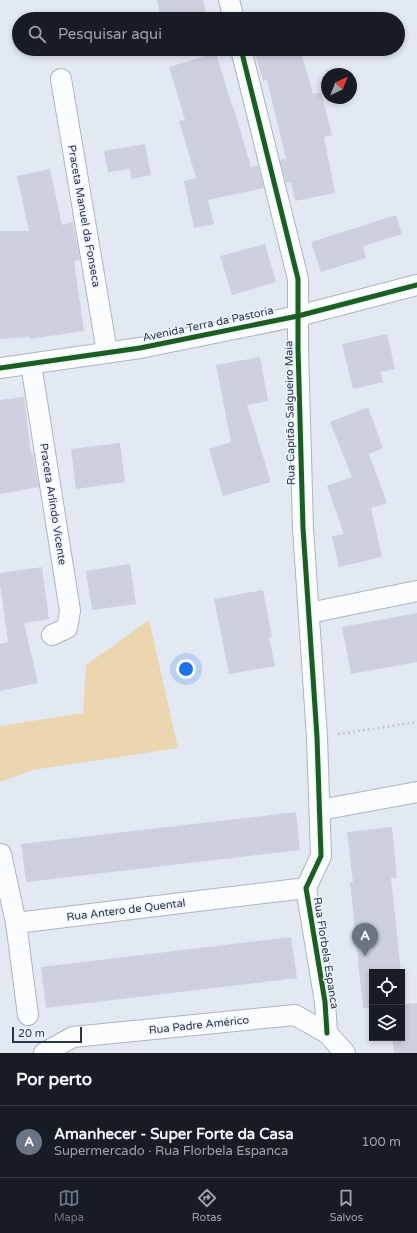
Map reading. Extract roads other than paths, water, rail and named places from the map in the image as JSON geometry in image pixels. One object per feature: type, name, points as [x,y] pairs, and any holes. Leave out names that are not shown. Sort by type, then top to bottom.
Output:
[{"type":"street","points":[[229,0],[232,12]]},
{"type":"street","name":"Rua Capitão Salgueiro Maia","points":[[244,56],[298,278],[298,356],[302,528],[319,784]]},
{"type":"street","name":"Praceta Manuel da Fonseca","points":[[61,79],[107,352]]},
{"type":"street","name":"Avenida Terra da Pastoria","points":[[0,368],[140,348],[298,316],[417,285]]},
{"type":"street","name":"Praceta Arlindo Vicente","points":[[31,364],[70,611],[67,628],[52,635]]},
{"type":"street","points":[[308,613],[417,591]]},
{"type":"street","name":"Rua Florbela Espanca","points":[[319,784],[321,856],[306,888],[325,1002],[327,1033]]},
{"type":"street","points":[[320,810],[417,792]]},
{"type":"street","points":[[1,854],[16,923],[28,1015]]},
{"type":"street","name":"Rua Antero de Quental","points":[[16,923],[306,888]]},
{"type":"street","name":"Rua Padre Américo","points":[[44,1053],[74,1037],[295,1015],[327,1033],[345,1053]]},
{"type":"place","name":"Amanhecer - Super Forte da Casa","points":[[365,956]]}]
